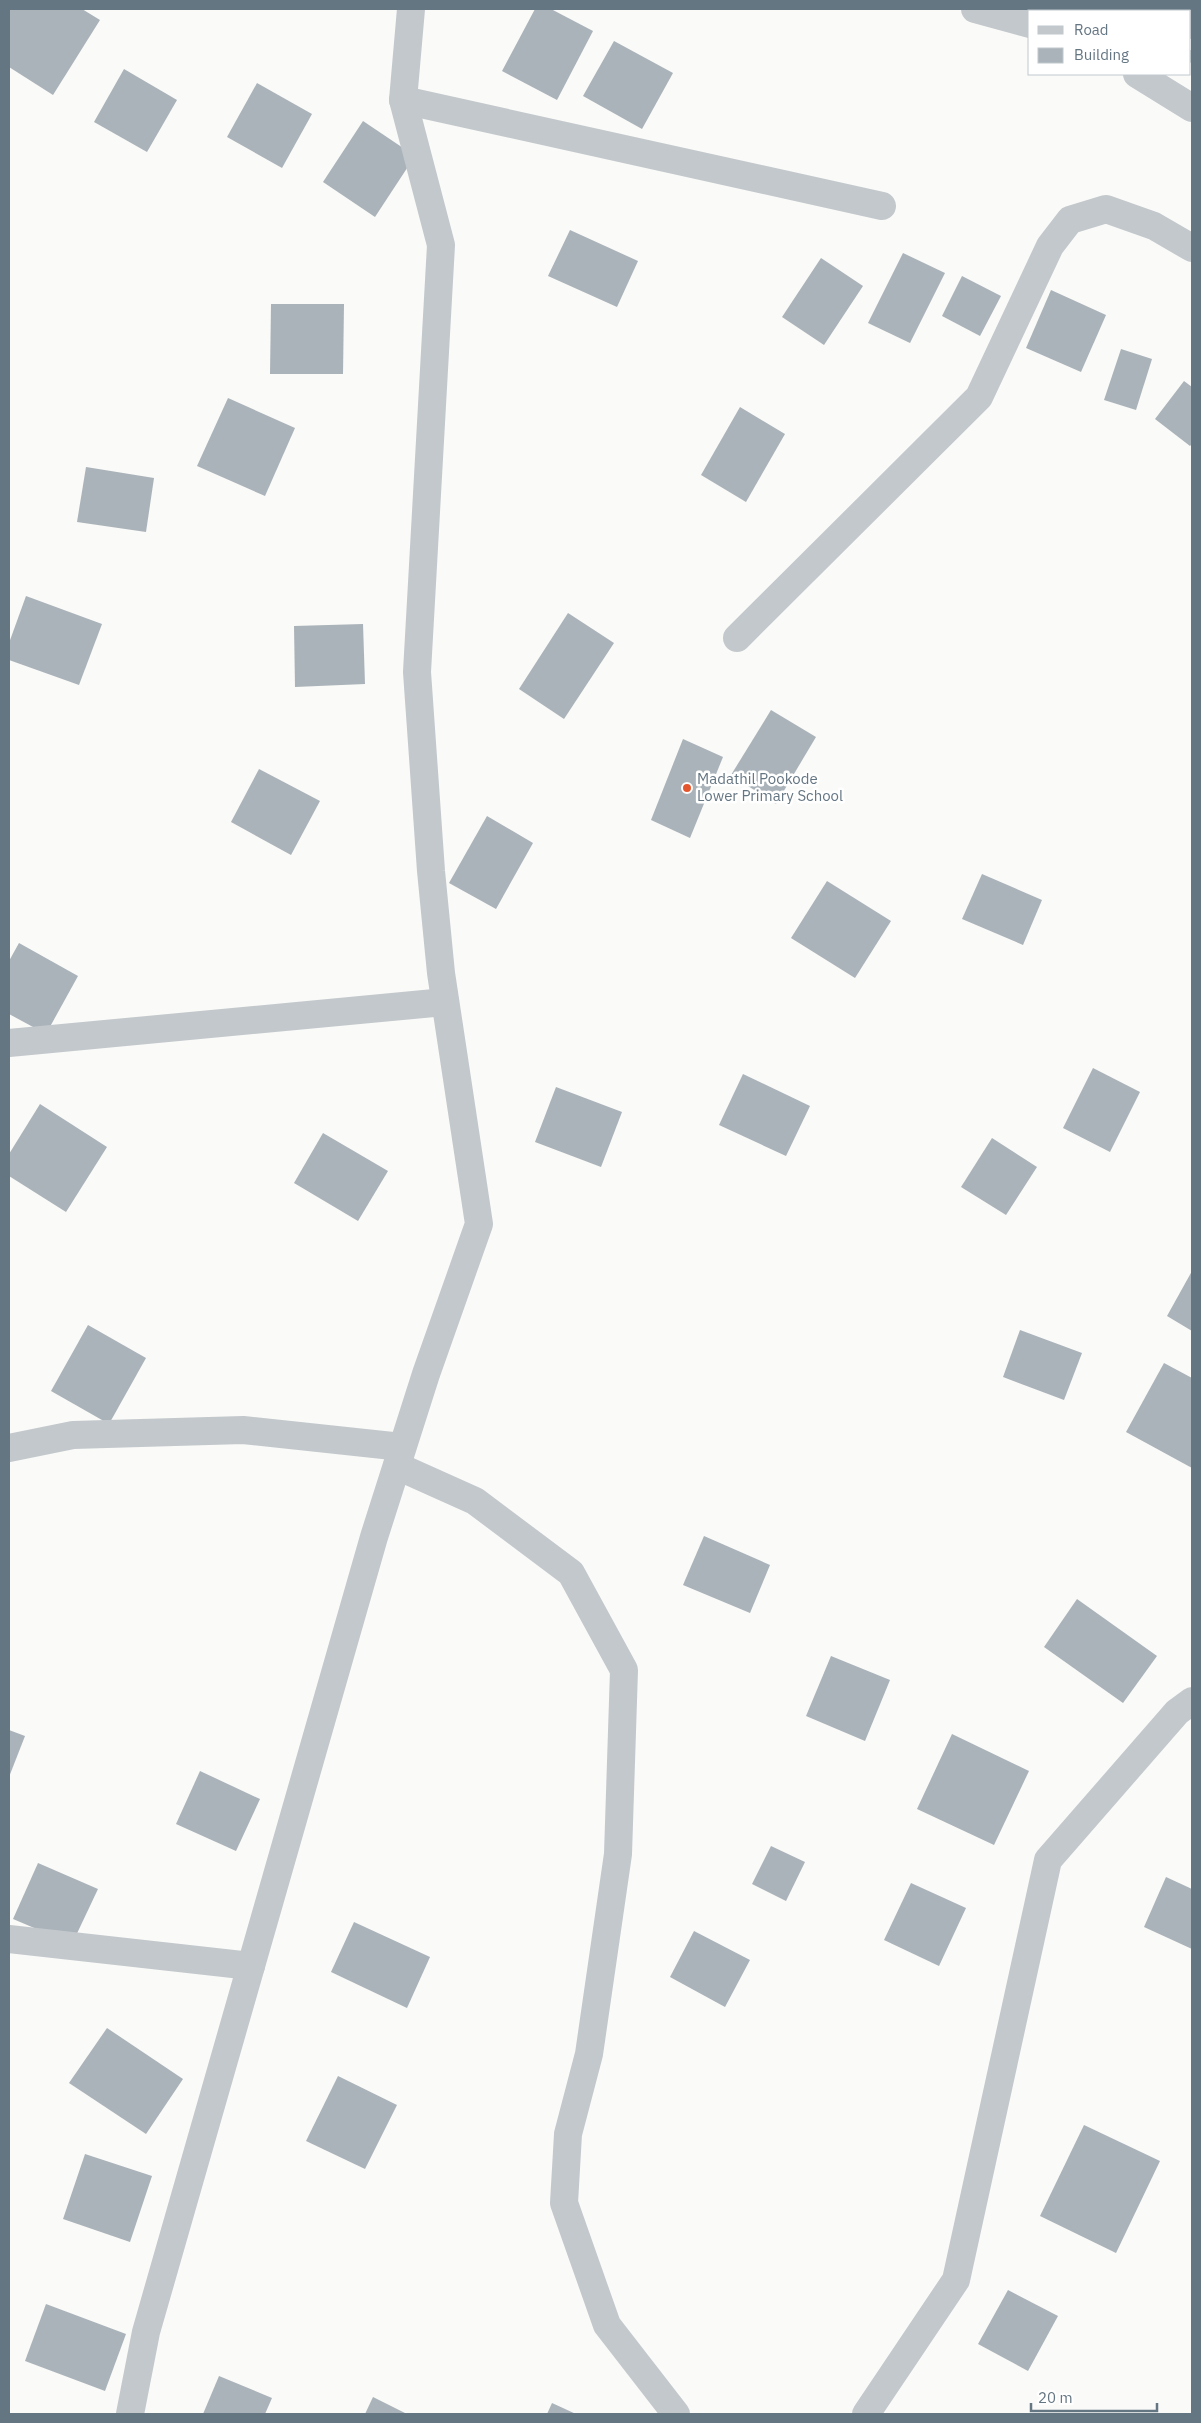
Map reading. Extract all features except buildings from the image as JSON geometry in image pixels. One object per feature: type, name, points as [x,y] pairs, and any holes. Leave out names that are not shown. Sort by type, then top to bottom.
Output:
[{"type":"street","points":[[130,2414],[146,2332],[374,1537],[399,1456],[479,1224],[445,1002],[431,871],[417,672],[441,245],[403,100],[411,9]]},
{"type":"street","points":[[975,9],[1028,23]]},
{"type":"street","points":[[1139,75],[1192,108]]},
{"type":"street","points":[[403,100],[882,206]]},
{"type":"street","points":[[738,638],[979,397],[1050,246],[1070,220],[1106,210],[1154,226],[1192,248]]},
{"type":"street","points":[[9,1043],[445,1002]]},
{"type":"street","points":[[9,1448],[73,1435],[243,1430],[399,1456],[475,1501],[571,1573],[624,1670],[618,1854],[589,2054],[568,2134],[564,2203],[607,2325],[676,2414]]},
{"type":"street","points":[[866,2414],[956,2280],[1048,1860],[1177,1712],[1192,1701]]},
{"type":"street","points":[[9,1940],[250,1966]]},
{"type":"place","name":"Madathil Pookode Lower Primary School","points":[[687,788]]}]
